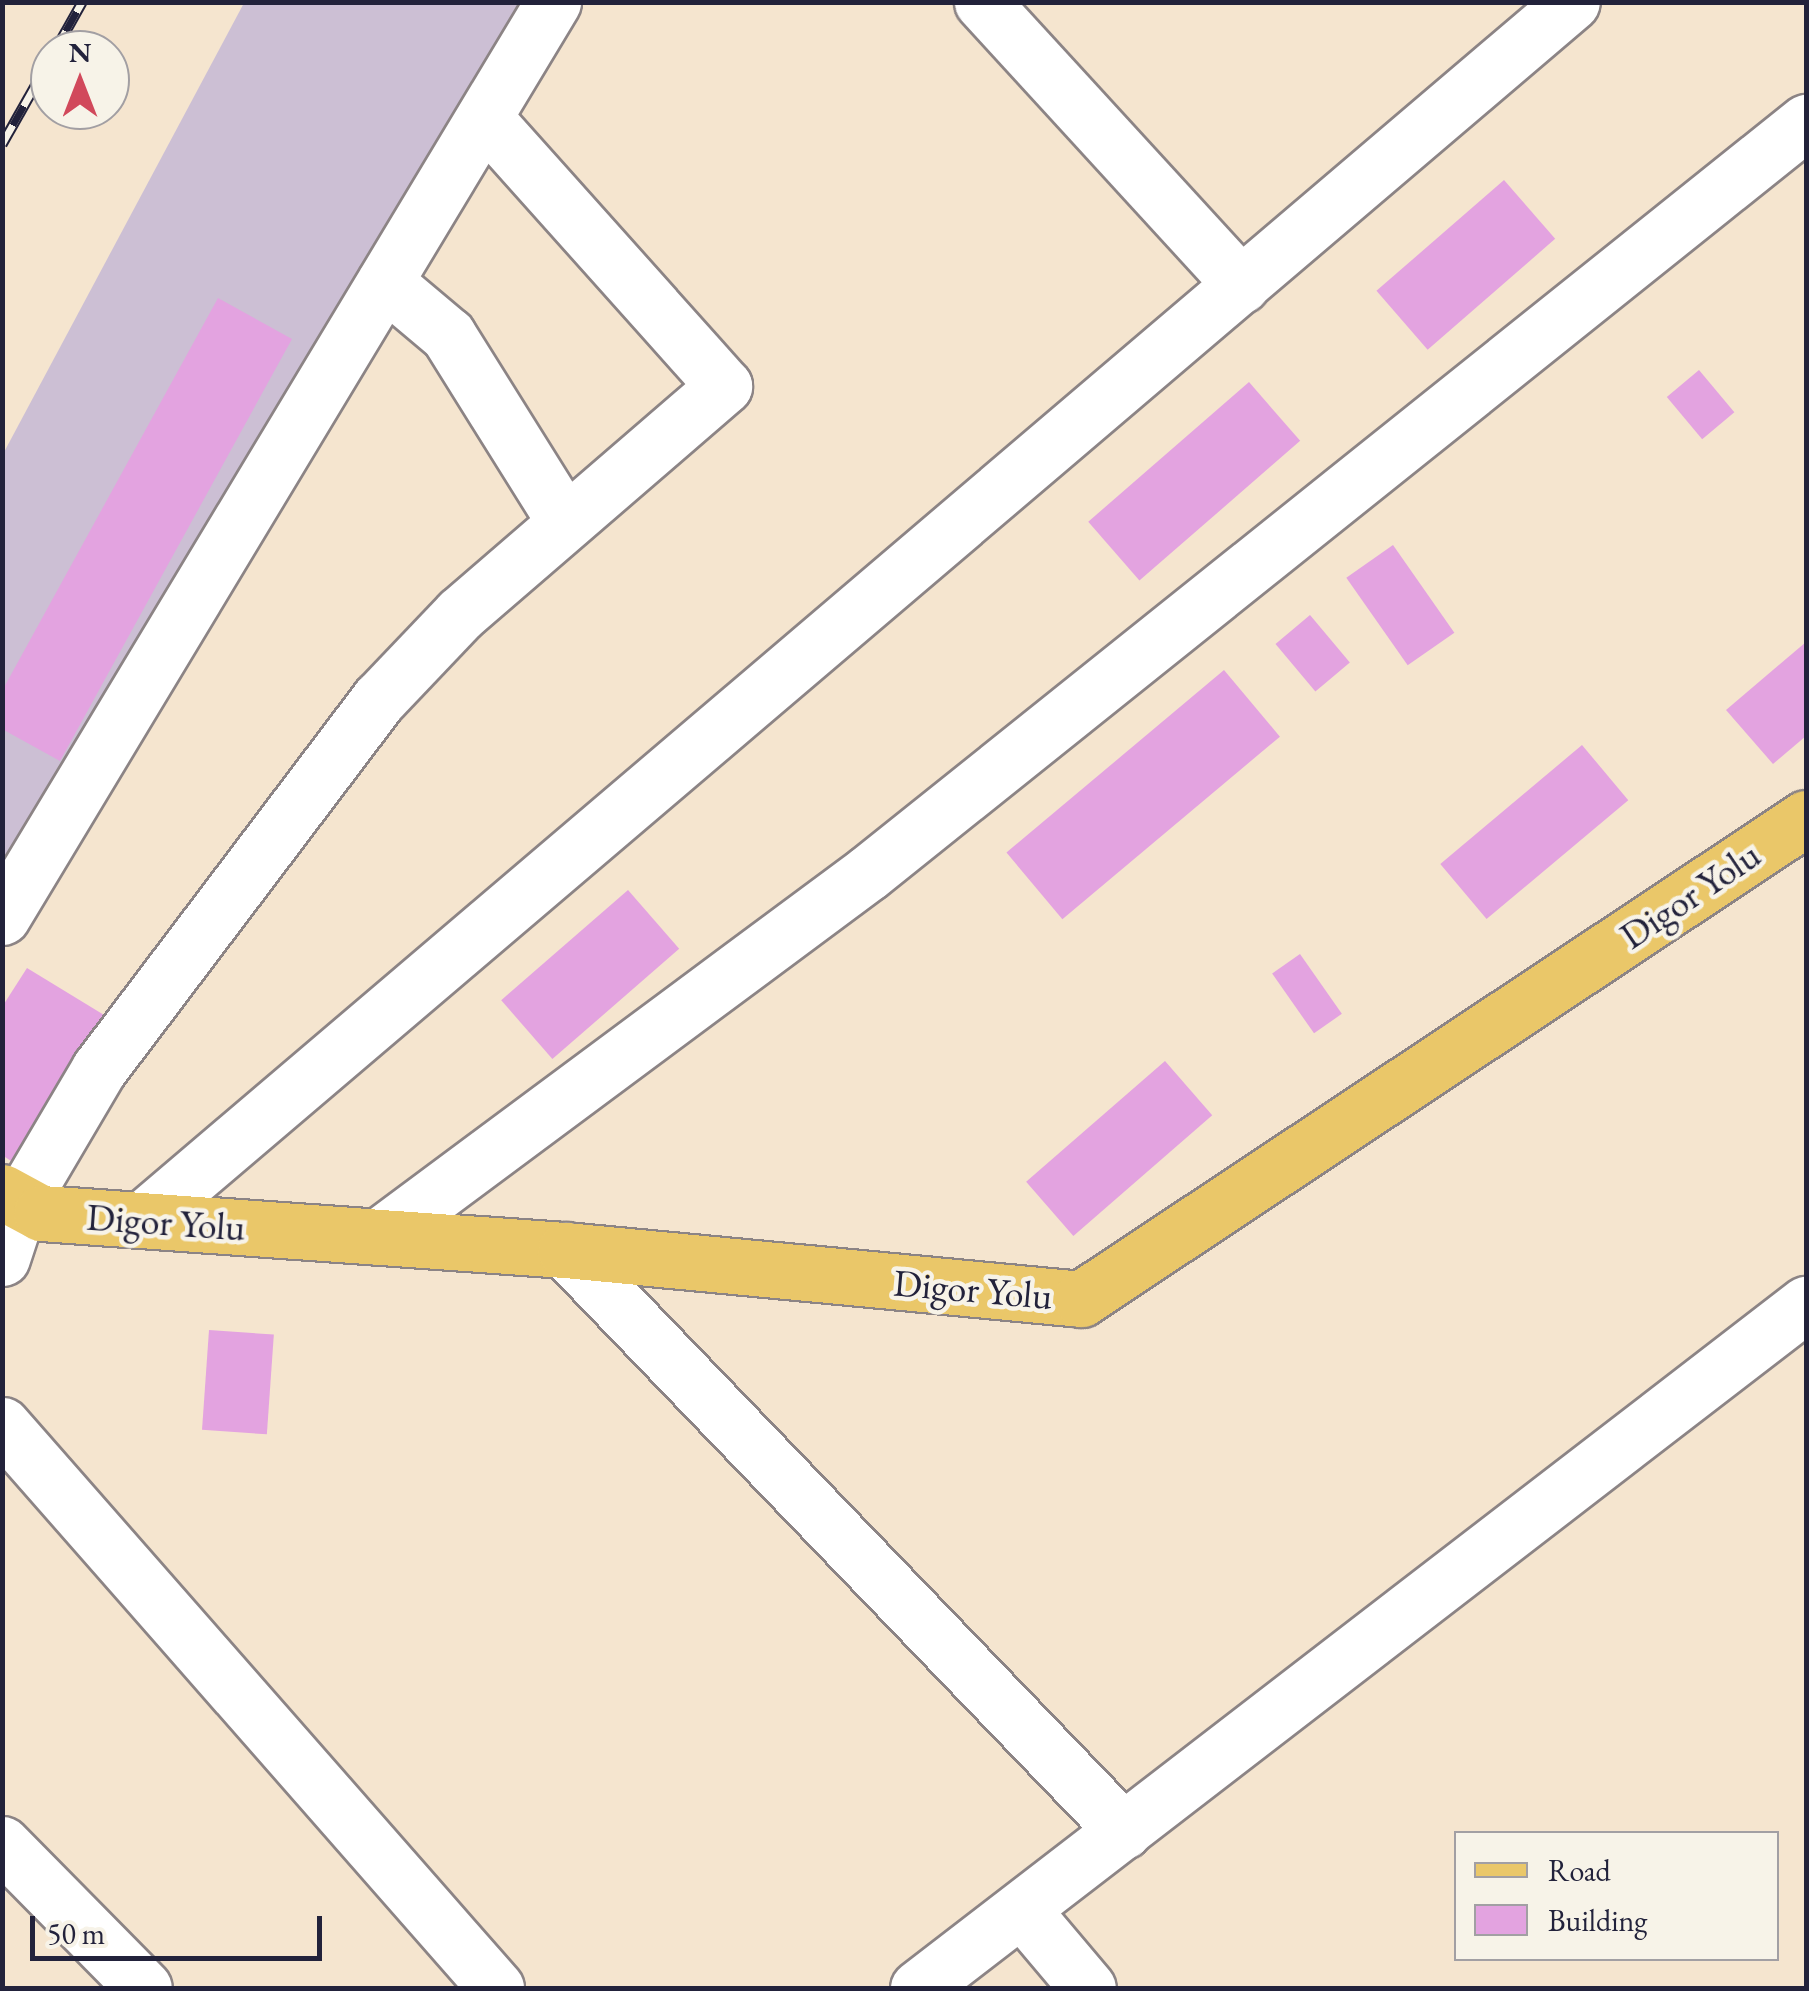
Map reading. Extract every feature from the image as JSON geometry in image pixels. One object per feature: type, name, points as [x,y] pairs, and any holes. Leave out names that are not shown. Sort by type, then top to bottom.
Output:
[{"type":"main road","name":"Digor Yolu","points":[[11,1197],[41,1213],[565,1250],[1082,1299],[1806,818]]},
{"type":"street","points":[[2,917],[553,2]]},
{"type":"street","points":[[982,2],[1241,284]]},
{"type":"street","points":[[142,1220],[1572,2]]},
{"type":"street","points":[[2,1258],[11,1197],[58,1135],[144,1004],[379,698],[460,614],[724,386],[484,118]]},
{"type":"street","points":[[378,1237],[868,873],[1806,122]]},
{"type":"street","points":[[385,282],[448,335],[565,522]]},
{"type":"street","points":[[565,1250],[1124,1831]]},
{"type":"street","points":[[918,1988],[1806,1304]]},
{"type":"street","points":[[2,1425],[496,1988]]},
{"type":"street","points":[[2,1844],[144,1988]]},
{"type":"street","points":[[1022,1910],[1088,1988]]},
{"type":"shaded area","points":[[244,3],[548,3],[3,916],[3,454]]},
{"type":"building","points":[[1504,180],[1555,239],[1428,350],[1376,291]]},
{"type":"building","points":[[218,298],[292,339],[60,761],[2,729],[2,691]]},
{"type":"building","points":[[1699,370],[1734,412],[1702,439],[1667,397]]},
{"type":"building","points":[[1249,382],[1300,441],[1139,581],[1088,522]]},
{"type":"building","points":[[1393,545],[1454,633],[1408,665],[1346,578]]},
{"type":"building","points":[[1310,615],[1350,662],[1315,691],[1276,644]]},
{"type":"building","points":[[1806,642],[1806,736],[1773,764],[1726,710]]},
{"type":"building","points":[[1224,670],[1280,737],[1062,919],[1006,853]]},
{"type":"building","points":[[1582,745],[1628,800],[1487,919],[1440,864]]},
{"type":"building","points":[[628,890],[679,949],[552,1059],[501,1000]]},
{"type":"building","points":[[1300,954],[1342,1014],[1314,1033],[1272,974]]},
{"type":"building","points":[[27,968],[109,1018],[17,1165],[2,1155],[2,1007]]},
{"type":"building","points":[[1165,1061],[1212,1115],[1073,1236],[1026,1182]]},
{"type":"building","points":[[209,1330],[274,1335],[267,1434],[202,1430]]},
{"type":"railway","points":[[66,30],[82,2]]},
{"type":"railway","points":[[2,144],[30,94]]}]
